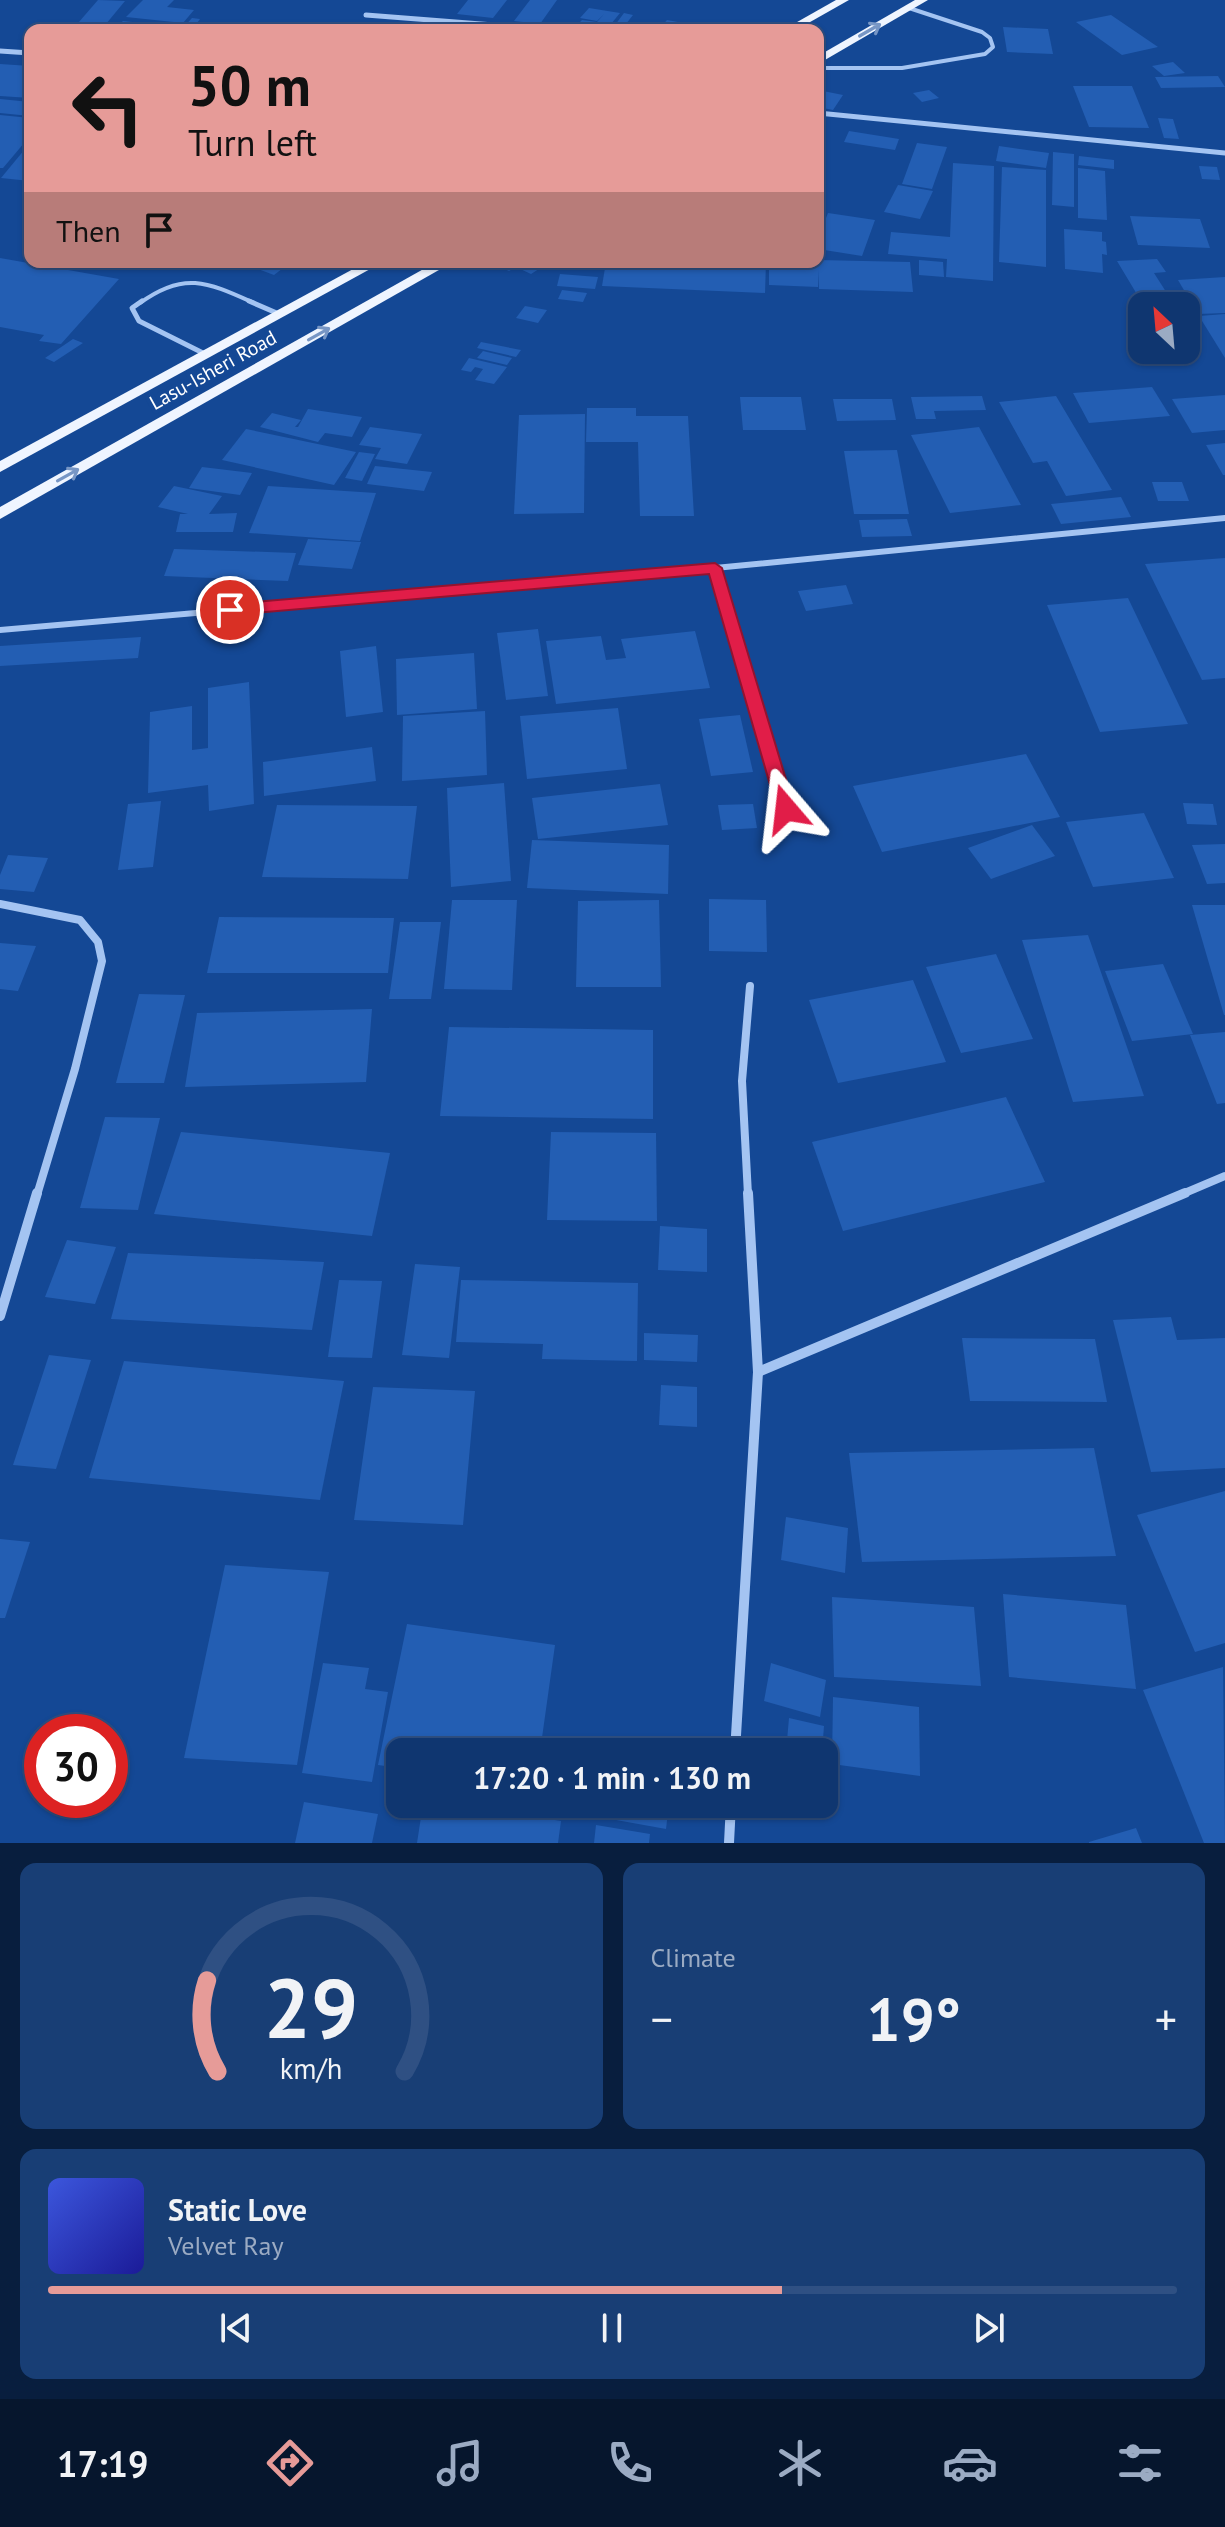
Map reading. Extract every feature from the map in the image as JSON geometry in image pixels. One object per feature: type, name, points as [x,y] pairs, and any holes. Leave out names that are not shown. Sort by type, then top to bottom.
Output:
[{"type":"main road","points":[[799,24],[844,0]]},
{"type":"main road","points":[[824,58],[923,0]]},
{"type":"main road","name":"Lasu-Isheri Road","points":[[0,467],[365,268]]},
{"type":"main road","name":"Lasu-Isheri Road","points":[[0,514],[433,268]]},
{"type":"street","points":[[366,15],[481,24]]},
{"type":"street","points":[[0,51],[24,53]]},
{"type":"street","points":[[824,114],[1225,153]]},
{"type":"street","points":[[0,630],[715,568],[1225,518]]},
{"type":"street","points":[[715,568],[786,809]]},
{"type":"street","points":[[0,904],[80,920],[98,942],[102,961],[75,1069],[0,1316]]},
{"type":"street","points":[[736,1738],[758,1372],[742,1081],[750,986]]},
{"type":"street","points":[[758,1372],[1225,1176]]},
{"type":"street","points":[[729,1843],[730,1818]]},
{"type":"lane","points":[[824,69],[861,72],[910,70],[985,54],[993,47],[990,38],[982,32],[909,8]]},
{"type":"lane","points":[[208,356],[139,321],[132,308],[160,289],[181,281],[197,281],[282,315]]},
{"type":"building","points":[[98,0],[125,1],[106,24],[77,24]]},
{"type":"building","points":[[143,0],[174,0],[167,7],[194,10],[183,23],[126,17]]},
{"type":"building","points":[[468,0],[507,0],[493,18],[457,14]]},
{"type":"building","points":[[530,0],[557,0],[540,24],[514,21]]},
{"type":"building","points":[[589,8],[620,13],[611,24],[578,24],[582,20],[597,22],[604,14],[597,21],[580,18]]},
{"type":"building","points":[[624,13],[633,15],[626,24],[616,24]]},
{"type":"building","points":[[1111,15],[1158,47],[1122,55],[1076,22]]},
{"type":"building","points":[[192,18],[200,19],[197,23],[207,24],[186,24]]},
{"type":"building","points":[[667,20],[689,24],[663,24]]},
{"type":"building","points":[[123,21],[151,24],[120,24]]},
{"type":"building","points":[[1003,27],[1048,29],[1053,54],[1007,52]]},
{"type":"building","points":[[1173,62],[1185,73],[1164,76],[1152,66]]},
{"type":"building","points":[[0,64],[24,66],[24,98],[0,96]]},
{"type":"building","points":[[1218,76],[1225,87],[1161,88],[1155,77]]},
{"type":"building","points":[[1073,86],[1132,86],[1149,128],[1089,127]]},
{"type":"building","points":[[929,90],[939,98],[922,102],[913,93]]},
{"type":"building","points":[[824,91],[843,95],[833,110],[824,108]]},
{"type":"building","points":[[0,99],[24,101],[24,115],[0,113]]},
{"type":"building","points":[[0,115],[24,117],[24,143],[0,168]]},
{"type":"building","points":[[1158,118],[1173,119],[1179,139],[1164,138]]},
{"type":"building","points":[[849,131],[899,139],[895,150],[844,142]]},
{"type":"building","points":[[917,143],[947,147],[932,189],[902,184]]},
{"type":"building","points":[[999,146],[1049,153],[1046,168],[996,161]]},
{"type":"building","points":[[24,150],[24,180],[1,178]]},
{"type":"building","points":[[1053,152],[1074,154],[1074,207],[1052,205]]},
{"type":"building","points":[[1079,156],[1114,160],[1114,169],[1078,165]]},
{"type":"building","points":[[953,163],[994,166],[993,281],[946,277],[947,259],[888,254],[891,232],[950,237]]},
{"type":"building","points":[[1199,166],[1217,167],[1220,180],[1202,179]]},
{"type":"building","points":[[1002,167],[1046,170],[1046,267],[999,262]]},
{"type":"building","points":[[1078,168],[1105,171],[1107,220],[1078,218]]},
{"type":"building","points":[[898,185],[933,191],[920,219],[884,212]]},
{"type":"building","points":[[828,213],[875,220],[862,256],[824,250],[824,223]]},
{"type":"building","points":[[1130,216],[1200,219],[1210,248],[1138,245]]},
{"type":"building","points":[[1064,229],[1102,232],[1107,255],[1102,254],[1103,273],[1065,269]]},
{"type":"building","points":[[0,258],[24,262],[24,268],[57,268],[119,279],[61,344],[39,341],[44,335],[0,327]]},
{"type":"building","points":[[1157,259],[1166,272],[1154,273],[1166,292],[1136,292],[1117,261]]},
{"type":"building","points":[[824,260],[910,262],[913,292],[819,289],[818,270],[818,287],[769,285],[769,268],[824,268]]},
{"type":"building","points":[[919,260],[943,262],[944,277],[919,275]]},
{"type":"building","points":[[255,268],[283,268],[274,275]]},
{"type":"building","points":[[518,268],[540,268],[531,274]]},
{"type":"building","points":[[605,268],[766,268],[765,293],[602,286]]},
{"type":"building","points":[[560,274],[598,277],[595,289],[557,286]]},
{"type":"building","points":[[1225,277],[1225,313],[1200,314],[1200,292],[1185,292],[1178,280]]},
{"type":"building","points":[[562,290],[587,293],[583,302],[558,299]]},
{"type":"building","points":[[525,306],[547,310],[538,323],[516,318]]},
{"type":"building","points":[[1225,314],[1225,358],[1200,318]]},
{"type":"building","points":[[73,339],[83,343],[54,362],[45,358]]},
{"type":"building","points":[[481,342],[521,350],[516,357],[477,348]]},
{"type":"building","points":[[483,351],[512,358],[507,365],[477,358]]},
{"type":"building","points":[[469,358],[507,367],[494,384],[475,380],[483,369],[475,367],[471,372],[461,370]]},
{"type":"building","points":[[1152,387],[1170,416],[1089,423],[1073,393]]},
{"type":"building","points":[[1225,395],[1225,430],[1192,433],[1172,399]]},
{"type":"building","points":[[982,396],[986,410],[934,411],[936,419],[916,419],[911,397]]},
{"type":"building","points":[[1056,396],[1112,490],[1066,496],[1047,461],[1033,463],[999,402]]},
{"type":"building","points":[[740,397],[801,397],[806,430],[743,430]]},
{"type":"building","points":[[833,399],[892,399],[896,420],[837,421]]},
{"type":"building","points":[[587,408],[636,408],[636,416],[688,416],[694,516],[640,516],[638,442],[586,442]]},
{"type":"building","points":[[308,409],[362,417],[352,437],[325,433],[318,442],[260,427],[272,413],[301,420],[295,427],[298,427]]},
{"type":"building","points":[[585,414],[584,513],[514,514],[519,415]]},
{"type":"building","points":[[370,427],[422,434],[407,464],[375,459],[381,448],[359,445]]},
{"type":"building","points":[[979,427],[1021,505],[950,513],[911,435]]},
{"type":"building","points":[[246,429],[356,452],[334,485],[222,460]]},
{"type":"building","points":[[1225,443],[1225,475],[1223,475],[1206,445]]},
{"type":"building","points":[[897,450],[909,514],[854,514],[844,451]]},
{"type":"building","points":[[359,452],[375,454],[362,481],[345,478]]},
{"type":"building","points":[[375,466],[432,472],[424,491],[367,484]]},
{"type":"building","points":[[202,467],[252,473],[240,495],[189,488]]},
{"type":"building","points":[[1152,482],[1182,482],[1189,501],[1158,501]]},
{"type":"building","points":[[174,486],[222,496],[209,514],[237,513],[233,532],[176,532],[180,514],[188,514],[158,507]]},
{"type":"building","points":[[268,486],[376,493],[360,541],[249,533]]},
{"type":"building","points":[[1121,497],[1131,517],[1061,524],[1051,504]]},
{"type":"building","points":[[907,519],[912,536],[862,537],[859,520]]},
{"type":"building","points":[[308,539],[361,542],[352,569],[298,565]]},
{"type":"building","points":[[174,549],[296,553],[288,581],[164,576]]},
{"type":"building","points":[[1225,558],[1225,678],[1202,680],[1145,564]]},
{"type":"building","points":[[846,585],[853,604],[806,611],[798,591]]},
{"type":"building","points":[[1128,598],[1188,724],[1100,732],[1047,605]]},
{"type":"building","points":[[538,629],[548,696],[506,700],[497,633]]},
{"type":"building","points":[[695,631],[710,688],[556,704],[546,641],[601,636],[606,660],[626,658],[621,639]]},
{"type":"building","points":[[141,637],[138,658],[0,666],[0,646]]},
{"type":"building","points":[[376,646],[383,712],[346,717],[340,651]]},
{"type":"building","points":[[474,653],[477,709],[397,715],[396,659]]},
{"type":"building","points":[[249,682],[254,804],[209,811],[208,785],[148,793],[150,712],[192,706],[192,750],[208,748],[208,688]]},
{"type":"building","points":[[618,708],[627,769],[527,779],[520,716]]},
{"type":"building","points":[[485,711],[487,775],[402,781],[403,716]]},
{"type":"building","points":[[740,715],[753,772],[711,776],[699,719]]},
{"type":"building","points":[[372,747],[376,781],[264,796],[263,762]]},
{"type":"building","points":[[1026,754],[1060,817],[882,852],[853,786]]},
{"type":"building","points":[[504,783],[511,881],[451,887],[447,788]]},
{"type":"building","points":[[660,784],[668,825],[538,839],[532,798]]},
{"type":"building","points":[[161,801],[153,867],[118,870],[128,804]]},
{"type":"building","points":[[1183,803],[1213,804],[1217,825],[1187,824]]},
{"type":"building","points":[[753,804],[757,828],[722,830],[718,805]]},
{"type":"building","points":[[277,805],[417,806],[408,879],[262,877]]},
{"type":"building","points":[[1144,813],[1174,878],[1093,887],[1066,822]]},
{"type":"building","points":[[1032,825],[1055,856],[991,879],[968,848]]},
{"type":"building","points":[[532,840],[669,845],[668,894],[527,888]]},
{"type":"building","points":[[1225,844],[1225,883],[1207,884],[1192,845]]},
{"type":"building","points":[[8,855],[48,858],[34,892],[0,889],[0,875]]},
{"type":"building","points":[[709,899],[766,900],[767,952],[709,951]]},
{"type":"building","points":[[452,900],[517,900],[512,990],[444,989]]},
{"type":"building","points":[[659,900],[661,987],[576,987],[578,901]]},
{"type":"building","points":[[1192,905],[1225,905],[1225,1015],[1224,1015]]},
{"type":"building","points":[[219,917],[394,918],[388,973],[207,973]]},
{"type":"building","points":[[400,922],[441,922],[431,999],[389,999]]},
{"type":"building","points":[[1088,935],[1144,1096],[1073,1102],[1022,940]]},
{"type":"building","points":[[0,943],[36,946],[18,991],[0,989]]},
{"type":"building","points":[[996,954],[1033,1039],[961,1053],[926,967]]},
{"type":"building","points":[[1163,964],[1193,1034],[1132,1041],[1105,971]]},
{"type":"building","points":[[913,980],[946,1062],[838,1083],[809,1000]]},
{"type":"building","points":[[139,994],[185,995],[164,1083],[116,1083]]},
{"type":"building","points":[[372,1009],[366,1082],[185,1087],[197,1013]]},
{"type":"building","points":[[449,1027],[653,1030],[653,1119],[440,1116]]},
{"type":"building","points":[[1225,1032],[1225,1103],[1217,1104],[1190,1035]]},
{"type":"building","points":[[1006,1097],[1045,1182],[843,1231],[812,1142]]},
{"type":"building","points":[[105,1117],[160,1118],[138,1210],[80,1208]]},
{"type":"building","points":[[181,1132],[390,1153],[372,1236],[154,1214]]},
{"type":"building","points":[[551,1132],[656,1133],[657,1221],[547,1220]]},
{"type":"building","points":[[660,1226],[707,1229],[707,1272],[658,1270]]},
{"type":"building","points":[[67,1240],[116,1247],[95,1304],[45,1297]]},
{"type":"building","points":[[128,1253],[324,1262],[312,1330],[111,1319]]},
{"type":"building","points":[[415,1264],[460,1267],[449,1358],[402,1355]]},
{"type":"building","points":[[339,1280],[382,1281],[372,1358],[328,1357]]},
{"type":"building","points":[[461,1280],[638,1283],[637,1361],[542,1359],[543,1344],[456,1342]]},
{"type":"building","points":[[1171,1317],[1177,1340],[1225,1338],[1225,1468],[1151,1472],[1113,1320]]},
{"type":"building","points":[[644,1333],[698,1335],[697,1362],[644,1360]]},
{"type":"building","points":[[962,1338],[1095,1339],[1107,1402],[970,1401]]},
{"type":"building","points":[[49,1355],[91,1360],[56,1469],[13,1465]]},
{"type":"building","points":[[124,1361],[344,1381],[320,1500],[89,1478]]},
{"type":"building","points":[[661,1385],[697,1387],[697,1427],[659,1425]]},
{"type":"building","points":[[373,1387],[475,1391],[463,1525],[354,1520]]},
{"type":"building","points":[[1094,1448],[1116,1556],[862,1562],[849,1453]]},
{"type":"building","points":[[1225,1491],[1225,1643],[1195,1652],[1137,1515]]},
{"type":"building","points":[[786,1517],[848,1528],[845,1573],[781,1560]]},
{"type":"building","points":[[0,1539],[30,1542],[5,1618],[0,1618]]},
{"type":"building","points":[[225,1565],[329,1572],[297,1765],[184,1758]]},
{"type":"building","points":[[1003,1594],[1126,1605],[1136,1689],[1009,1677]]},
{"type":"building","points":[[832,1597],[974,1607],[981,1686],[834,1677]]},
{"type":"building","points":[[407,1624],[555,1645],[542,1738],[386,1738],[386,1766],[378,1765]]},
{"type":"building","points":[[323,1663],[369,1668],[365,1689],[388,1692],[372,1782],[302,1773]]},
{"type":"building","points":[[771,1663],[826,1680],[820,1717],[764,1701]]},
{"type":"building","points":[[1223,1667],[1225,1843],[1204,1843],[1143,1690]]},
{"type":"building","points":[[833,1697],[919,1707],[920,1776],[838,1765],[838,1738],[832,1738]]},
{"type":"building","points":[[789,1718],[824,1726],[823,1738],[787,1738]]},
{"type":"building","points":[[304,1802],[378,1814],[372,1843],[295,1843]]},
{"type":"building","points":[[421,1818],[542,1818],[561,1821],[558,1843],[417,1843]]},
{"type":"building","points":[[605,1818],[667,1818],[666,1829]]},
{"type":"building","points":[[596,1825],[650,1834],[649,1843],[594,1843]]},
{"type":"building","points":[[1136,1828],[1142,1843],[1089,1843],[1089,1842]]},
{"type":"route","points":[[230,610],[715,568],[786,809]]}]
